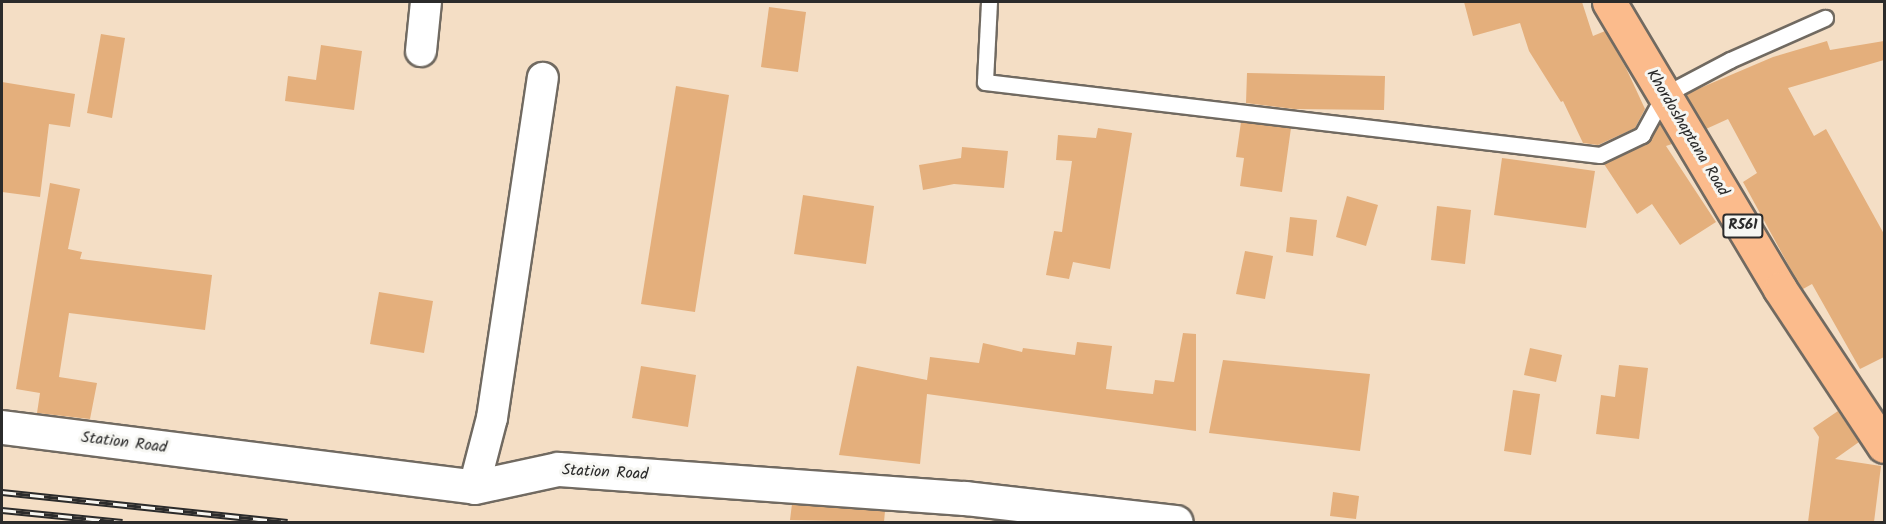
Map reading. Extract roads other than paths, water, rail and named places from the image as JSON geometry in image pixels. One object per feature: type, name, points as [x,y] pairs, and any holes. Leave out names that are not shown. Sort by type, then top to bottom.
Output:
[{"type":"main road","name":"Khordoshaptana Road","points":[[1609,2],[1780,289],[1884,446]]},
{"type":"street","points":[[421,51],[426,2]]},
{"type":"street","points":[[474,487],[492,418],[543,78]]},
{"type":"street","name":"Station Road","points":[[2,428],[474,487],[558,469],[965,498],[1176,522]]},
{"type":"lane","points":[[989,2],[985,82],[1600,155],[1642,135],[1664,95],[1730,60],[1825,18]]},
{"type":"railway","points":[[2,492],[287,522]]},
{"type":"railway","points":[[2,510],[122,522]]}]
